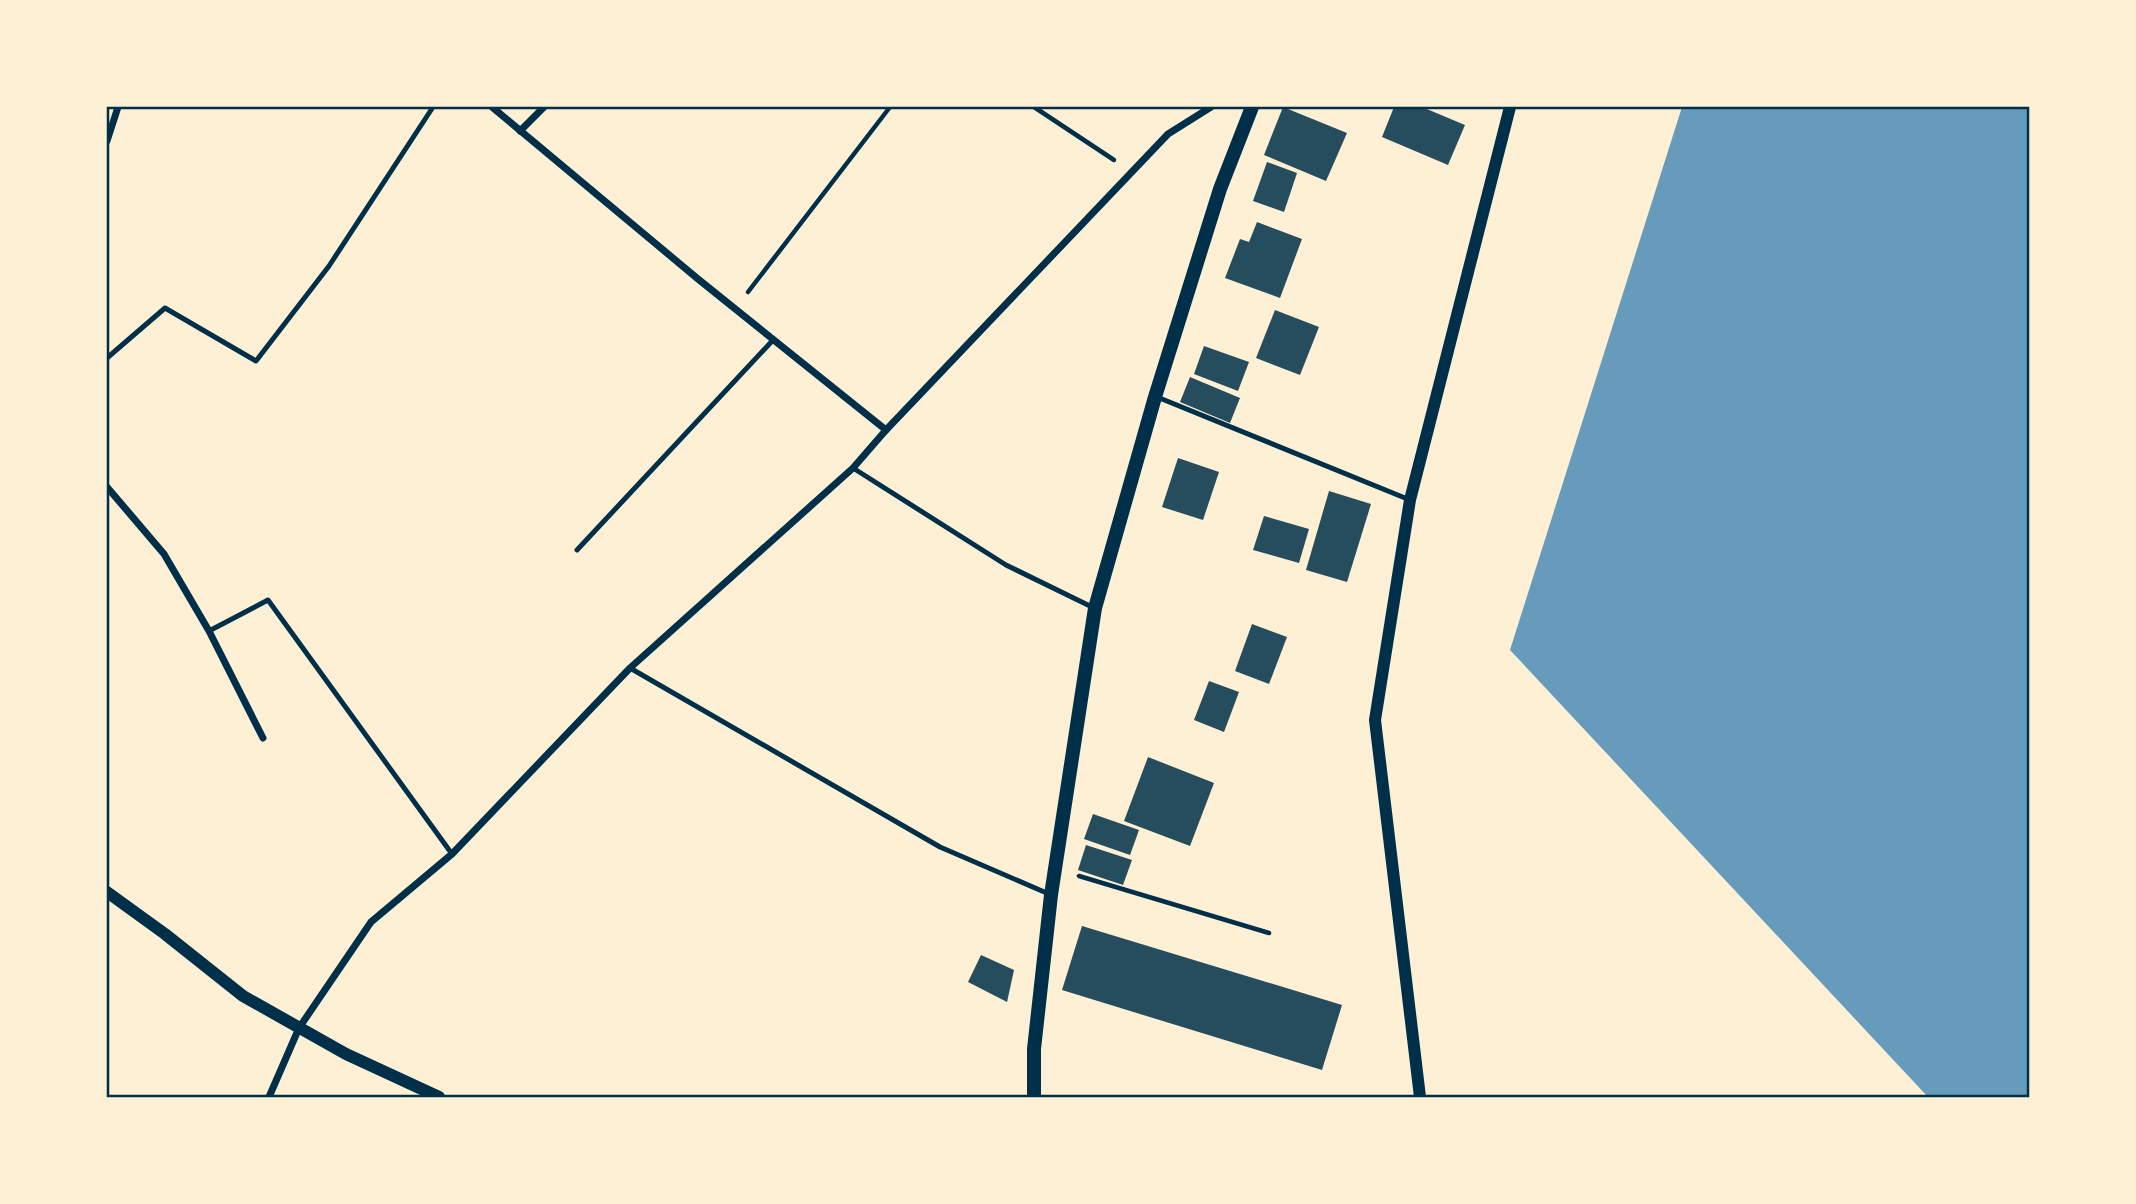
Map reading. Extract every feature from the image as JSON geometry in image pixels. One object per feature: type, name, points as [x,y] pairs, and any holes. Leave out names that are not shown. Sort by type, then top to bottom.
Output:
[{"type":"main road","points":[[1034,1097],[1034,1049],[1051,895],[1095,608],[1155,397],[1220,189],[1252,107]]},
{"type":"street","points":[[107,141],[118,107]]},
{"type":"street","points":[[492,107],[735,309],[886,430]]},
{"type":"street","points":[[520,131],[544,107]]},
{"type":"street","points":[[269,1097],[299,1028],[371,922],[452,854],[631,668],[853,468],[1168,134],[1211,107]]},
{"type":"street","points":[[1420,1097],[1375,720],[1410,500],[1510,107]]},
{"type":"street","points":[[107,487],[164,554],[209,631],[262,738]]},
{"type":"street","points":[[107,892],[243,996],[346,1054],[439,1097]]},
{"type":"lane","points":[[107,358],[165,309],[256,361],[329,266],[433,107]]},
{"type":"lane","points":[[577,550],[774,339]]},
{"type":"lane","points":[[1155,397],[1410,500]]},
{"type":"lane","points":[[853,468],[1006,565],[1095,608]]},
{"type":"lane","points":[[209,631],[268,600],[452,854]]},
{"type":"lane","points":[[631,668],[940,847],[1051,895]]},
{"type":"path","points":[[735,309],[890,107]]},
{"type":"path","points":[[1034,107],[1132,172]]},
{"type":"path","points":[[1055,868],[1269,933]]},
{"type":"water","points":[[1682,107],[2029,107],[2029,1097],[1928,1097],[1510,650]]},
{"type":"building","points":[[1283,107],[1347,133],[1326,181],[1264,155]]},
{"type":"building","points":[[1394,107],[1422,107],[1465,125],[1448,165],[1382,137]]},
{"type":"building","points":[[1267,162],[1297,173],[1284,212],[1253,201]]},
{"type":"building","points":[[1257,222],[1302,239],[1280,298],[1225,278],[1240,239],[1249,242]]},
{"type":"building","points":[[1275,310],[1319,327],[1300,375],[1256,358]]},
{"type":"building","points":[[1204,346],[1249,362],[1238,391],[1194,374]]},
{"type":"building","points":[[1190,377],[1240,398],[1230,423],[1180,402]]},
{"type":"building","points":[[1178,458],[1219,472],[1203,520],[1162,507]]},
{"type":"building","points":[[1329,491],[1371,504],[1347,582],[1306,570]]},
{"type":"building","points":[[1264,516],[1309,529],[1299,563],[1253,550]]},
{"type":"building","points":[[1252,624],[1287,637],[1269,684],[1235,671]]},
{"type":"building","points":[[1209,681],[1239,692],[1224,732],[1194,720]]},
{"type":"building","points":[[1148,757],[1214,783],[1190,846],[1124,821]]},
{"type":"building","points":[[1093,814],[1139,830],[1130,855],[1084,839]]},
{"type":"building","points":[[1086,845],[1132,860],[1123,885],[1078,870]]},
{"type":"building","points":[[1082,926],[1342,1005],[1322,1070],[1062,990]]},
{"type":"building","points":[[981,955],[1014,970],[1007,1002],[968,982]]}]
